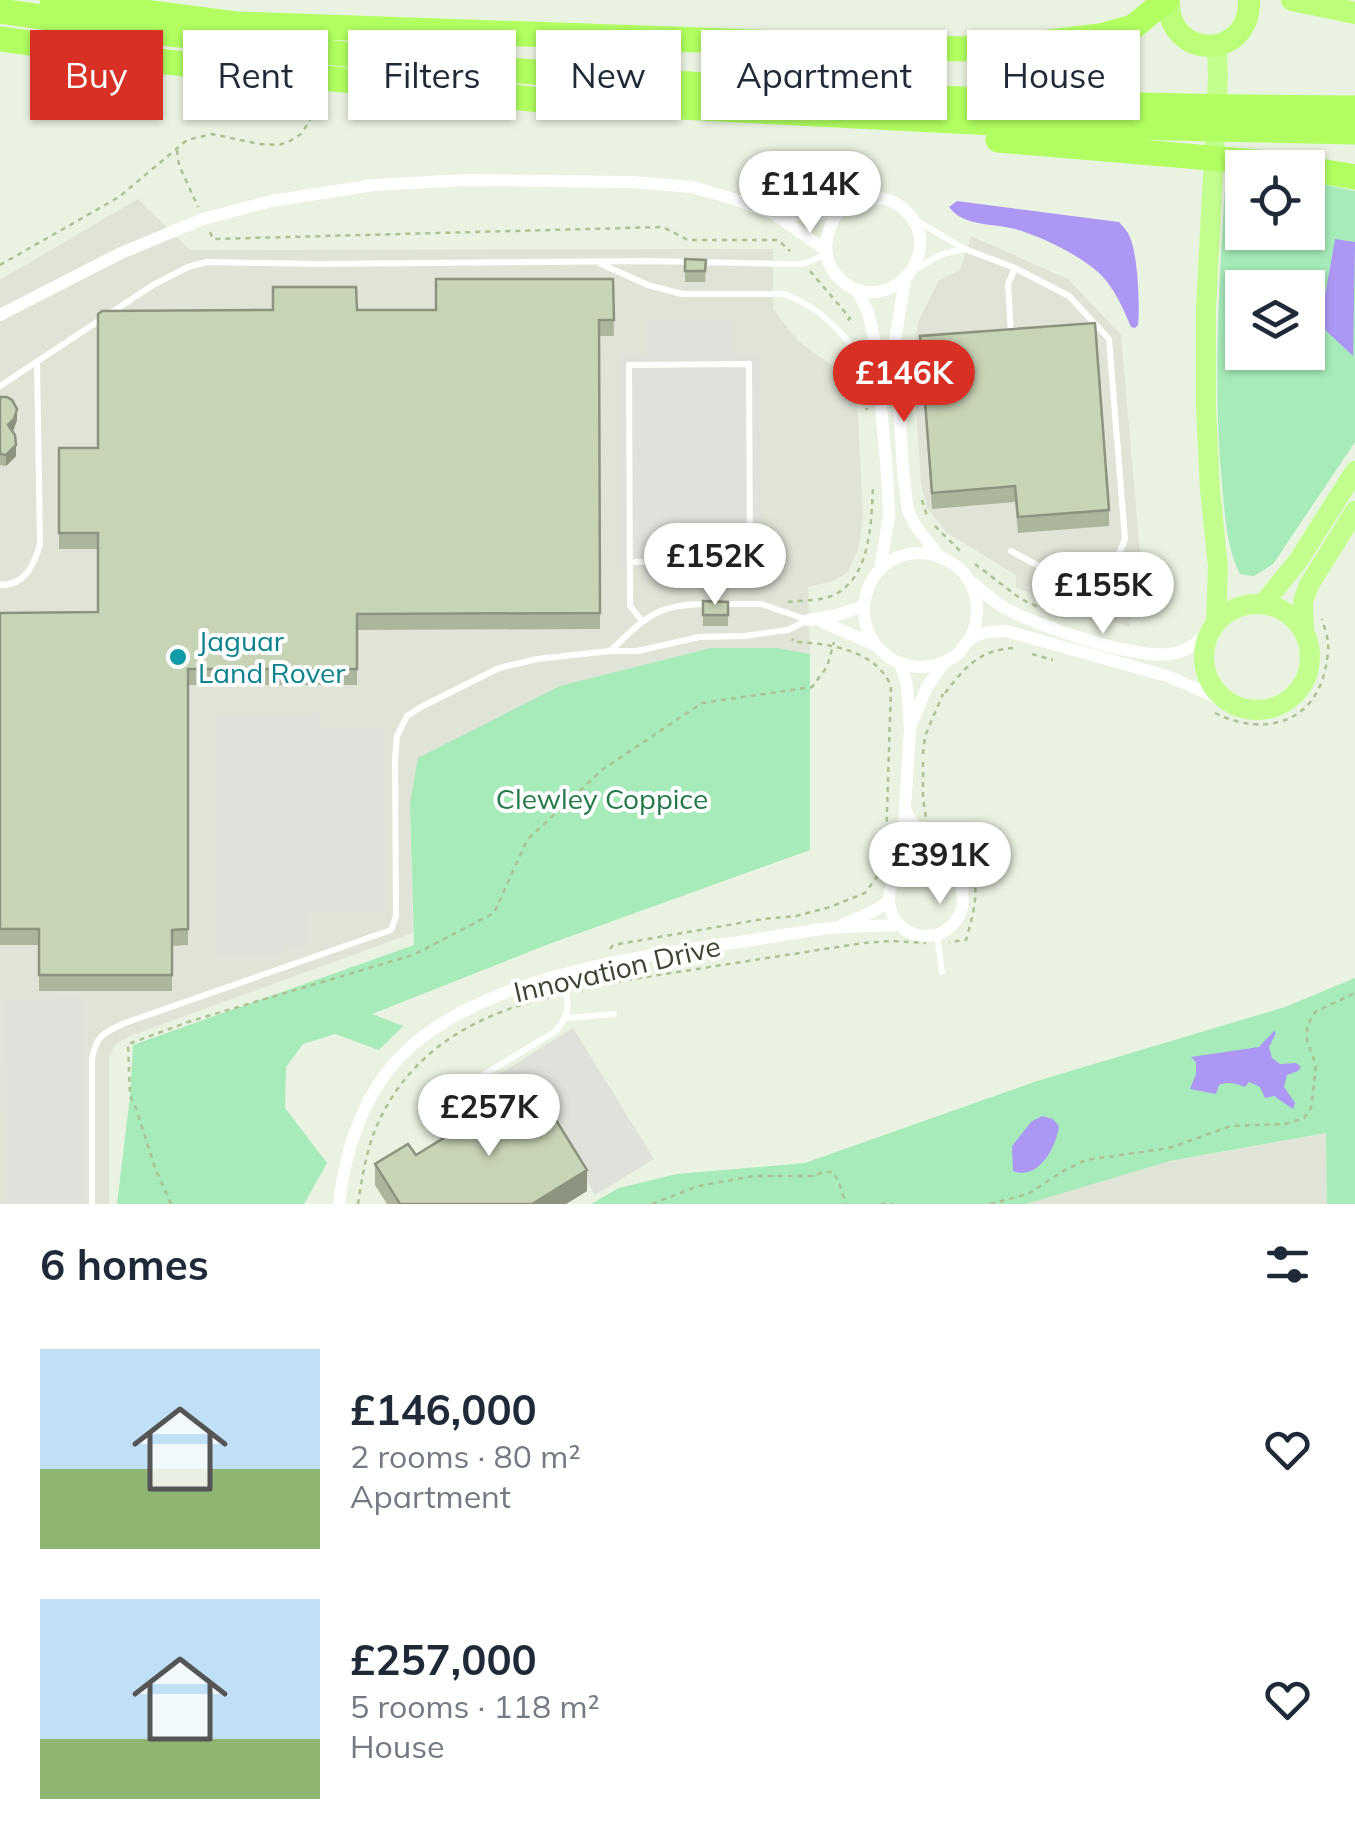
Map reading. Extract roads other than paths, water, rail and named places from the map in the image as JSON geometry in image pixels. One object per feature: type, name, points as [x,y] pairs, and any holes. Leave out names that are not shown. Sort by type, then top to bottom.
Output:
[{"type":"highway","points":[[52,0],[236,24],[961,49],[1100,36],[1132,27],[1168,0]]},
{"type":"highway","points":[[1168,0],[1172,24],[1191,42],[1204,46],[1230,42],[1239,34],[1250,12],[1249,0]]},
{"type":"highway","points":[[1292,0],[1355,13]]},
{"type":"highway","points":[[0,11],[186,37],[616,79],[842,94],[1355,108]]},
{"type":"highway","points":[[0,39],[166,62],[541,100],[701,109]]},
{"type":"highway","points":[[838,120],[941,135],[1225,159]]},
{"type":"highway","points":[[920,120],[1355,132]]},
{"type":"highway","points":[[1325,172],[1355,178]]},
{"type":"main road","points":[[1216,46],[1206,408],[1218,566],[1212,627],[1203,661],[1208,678],[1230,704],[1262,710],[1278,706],[1292,698],[1302,685],[1310,654],[1304,632],[1303,600],[1308,585],[1355,511]]},
{"type":"main road","points":[[1212,627],[1232,610],[1258,604],[1298,561],[1355,472]]},
{"type":"main road","points":[[1218,566],[1232,589],[1258,604],[1282,610],[1304,632]]},
{"type":"street","points":[[0,315],[121,253],[203,219],[272,201],[374,185],[468,180],[632,182],[692,188],[774,214],[826,252]]},
{"type":"street","points":[[774,214],[814,215],[842,210],[865,198],[892,201],[912,218],[921,244],[919,258],[909,275],[895,288],[882,292],[857,290],[842,282],[832,269],[826,252],[828,228],[842,210]]},
{"type":"street","points":[[909,275],[894,340],[902,471],[908,512],[940,557]]},
{"type":"street","points":[[857,290],[868,312],[875,342],[888,516],[880,570],[866,593],[868,634],[887,656],[900,663],[915,667],[946,662]]},
{"type":"street","points":[[880,570],[902,556],[940,557],[952,562],[1002,607],[1088,640],[1157,655],[1179,653],[1212,627]]},
{"type":"street","points":[[910,729],[927,686],[946,662],[960,652],[976,624],[976,595],[970,582]]},
{"type":"street","points":[[813,620],[864,606]]},
{"type":"street","points":[[813,620],[876,646]]},
{"type":"street","points":[[970,638],[1006,631],[1167,676],[1230,704]]},
{"type":"street","points":[[900,663],[907,685],[910,729],[902,871],[890,890],[890,910],[911,933],[924,936],[948,930],[962,911],[964,900],[957,877],[938,863],[919,862],[902,871]]},
{"type":"street","points":[[906,811],[938,863]]},
{"type":"street","name":"Innovation Drive","points":[[834,928],[889,901]]},
{"type":"street","name":"Innovation Drive","points":[[339,1204],[350,1149],[375,1088],[404,1053],[449,1019],[480,1003],[562,976],[669,952],[834,928],[900,925]]},
{"type":"lane","points":[[912,218],[965,249],[1070,296],[1110,339],[1125,539],[1113,568],[1046,570],[1010,551]]},
{"type":"lane","points":[[909,275],[940,255],[965,249]]},
{"type":"lane","points":[[0,386],[153,285],[207,262],[804,264],[826,252]]},
{"type":"lane","points":[[596,262],[648,286],[682,294],[784,294],[796,298],[858,350],[880,391]]},
{"type":"lane","points":[[1012,336],[1008,284],[1014,268]]},
{"type":"lane","points":[[994,336],[1028,334]]},
{"type":"lane","points":[[0,585],[12,585],[27,575],[35,564],[40,544],[37,362]]},
{"type":"lane","points":[[630,562],[750,562],[749,364],[630,365],[630,562],[630,606],[642,621]]},
{"type":"lane","points":[[610,651],[642,621],[678,604],[761,604],[813,620]]},
{"type":"lane","points":[[92,1204],[92,1059],[94,1045],[102,1034],[391,930],[396,916],[395,758],[397,736],[408,716],[498,668],[536,658],[638,651],[698,637],[788,630],[813,620]]},
{"type":"lane","points":[[937,934],[942,972]]},
{"type":"lane","points":[[430,1127],[466,1085],[556,1031],[566,1018],[568,1007],[562,976]]},
{"type":"lane","points":[[566,1018],[614,1014]]},
{"type":"place","name":"Jaguar Land Rover","points":[[178,657]]},
{"type":"park label","name":"Clewley Coppice","points":[[602,799]]}]
